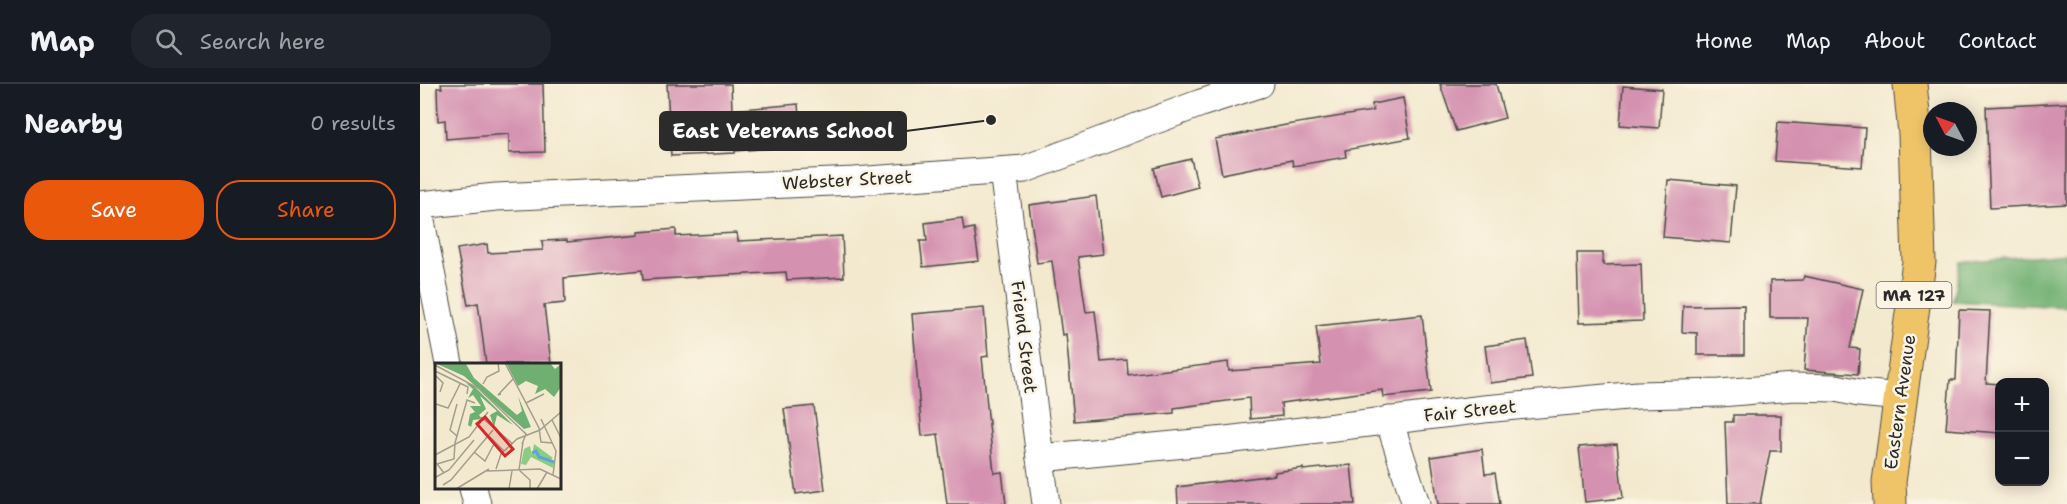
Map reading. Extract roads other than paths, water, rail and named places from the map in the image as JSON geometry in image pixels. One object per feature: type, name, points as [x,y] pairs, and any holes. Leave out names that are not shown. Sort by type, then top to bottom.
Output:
[{"type":"main road","name":"Eastern Avenue","points":[[1890,504],[1888,482],[1919,262],[1915,134],[1910,84]]},
{"type":"street","name":"Webster Street","points":[[420,205],[496,197],[854,181],[1025,169],[1201,103],[1260,84]]},
{"type":"street","name":"Friend Street","points":[[1003,171],[1046,504]]},
{"type":"street","points":[[420,216],[449,363]]},
{"type":"street","name":"Fair Street","points":[[1040,458],[1226,440],[1484,409],[1638,395],[1720,393],[1794,387],[1836,388],[1858,393],[1900,397]]},
{"type":"street","points":[[1389,420],[1416,504]]},
{"type":"street","points":[[474,489],[477,504]]},
{"type":"place","name":"East Veterans School","points":[[991,120]]}]
